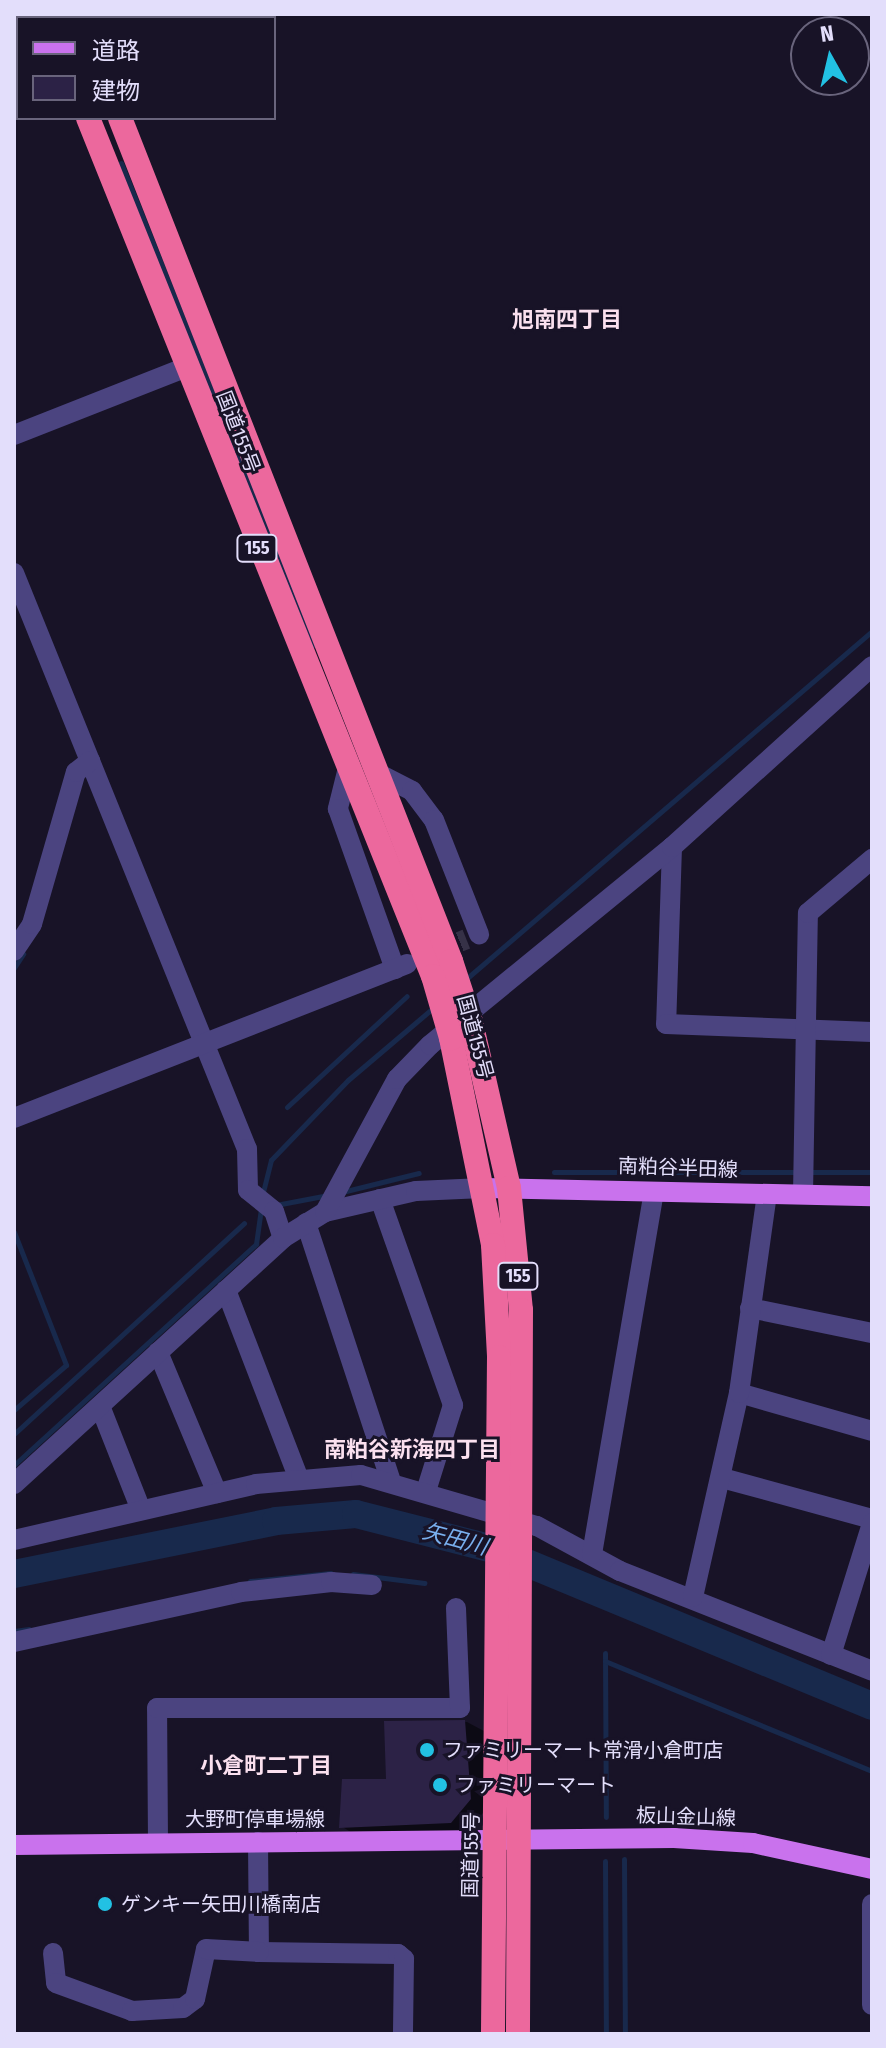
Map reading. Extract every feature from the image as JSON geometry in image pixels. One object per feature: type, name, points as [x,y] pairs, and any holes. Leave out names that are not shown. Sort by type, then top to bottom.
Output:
[{"type":"highway","name":"国道155号","points":[[89,120],[347,772],[471,1022],[509,1188],[521,1310],[511,1523],[498,1584],[493,2034]]},
{"type":"highway","name":"国道155号","points":[[121,120],[381,775],[442,968],[451,1038],[483,1188],[496,1294],[511,1523],[522,1592],[518,2034]]},
{"type":"main road","name":"南粕谷半田線","points":[[483,1188],[872,1196]]},
{"type":"main road","name":"板山金山線","points":[[495,1842],[753,1843],[872,1869]]},
{"type":"main road","name":"大野町停車場線","points":[[14,1845],[495,1842]]},
{"type":"street","points":[[14,435],[187,367]]},
{"type":"street","points":[[14,573],[200,1045],[247,1149],[248,1190],[274,1211],[283,1238]]},
{"type":"street","points":[[325,1212],[397,1079],[491,989],[672,847],[872,666]]},
{"type":"street","points":[[14,951],[32,924],[76,772],[90,761]]},
{"type":"street","points":[[14,1118],[401,966],[338,809],[347,772]]},
{"type":"street","points":[[381,775],[412,791],[434,820],[479,934]]},
{"type":"street","points":[[672,847],[666,1024],[872,1032]]},
{"type":"street","points":[[803,1194],[808,913],[872,859]]},
{"type":"street","points":[[14,1484],[283,1238],[306,1223],[325,1212],[380,1199],[483,1188]]},
{"type":"street","points":[[592,1554],[654,1192]]},
{"type":"street","points":[[693,1597],[739,1393],[767,1194]]},
{"type":"street","points":[[380,1199],[453,1405],[426,1491]]},
{"type":"street","points":[[306,1223],[391,1482]]},
{"type":"street","points":[[226,1290],[298,1477]]},
{"type":"street","points":[[750,1308],[872,1333]]},
{"type":"street","points":[[158,1352],[217,1493]]},
{"type":"street","points":[[739,1393],[872,1431]]},
{"type":"street","points":[[100,1406],[141,1510]]},
{"type":"street","points":[[14,1540],[298,1477],[353,1474],[426,1491],[511,1523],[872,1671]]},
{"type":"street","points":[[722,1478],[872,1521],[831,1655]]},
{"type":"street","points":[[14,1642],[241,1592],[317,1582],[372,1585]]},
{"type":"street","points":[[158,1843],[157,1708],[460,1708],[456,1608]]},
{"type":"street","points":[[258,1842],[259,1952]]},
{"type":"street","points":[[872,1904],[872,2005]]},
{"type":"street","points":[[53,1953],[56,1983],[132,2011],[183,2008],[195,1999],[206,1949],[398,1954],[404,1959],[403,2034]]},
{"type":"building","name":"ファミリーマート常滑小倉町店","points":[[465,1720],[471,1799],[451,1823],[339,1828],[342,1779],[386,1779],[384,1721]]},
{"type":"waterway","points":[[121,163],[313,645]]},
{"type":"waterway","points":[[466,979],[872,631]]},
{"type":"waterway","points":[[14,968],[23,954]]},
{"type":"waterway","points":[[287,1107],[407,996]]},
{"type":"waterway","points":[[262,1196],[271,1160],[348,1080],[434,1007]]},
{"type":"waterway","points":[[554,1172],[799,1172]]},
{"type":"waterway","points":[[809,1172],[872,1172]]},
{"type":"waterway","points":[[342,1192],[419,1173]]},
{"type":"waterway","points":[[281,1204],[328,1195]]},
{"type":"waterway","points":[[14,1465],[256,1244],[261,1210]]},
{"type":"waterway","points":[[14,1434],[244,1223]]},
{"type":"waterway","points":[[14,1232],[66,1365],[14,1410]]},
{"type":"waterway","name":"矢田川","points":[[14,1574],[276,1521],[356,1514],[493,1549],[872,1706]]},
{"type":"waterway","points":[[250,1581],[331,1573]]},
{"type":"waterway","points":[[353,1574],[424,1583]]},
{"type":"waterway","points":[[14,1631],[29,1629]]},
{"type":"waterway","points":[[605,1653],[606,1817]]},
{"type":"waterway","points":[[605,1661],[872,1771]]},
{"type":"waterway","points":[[624,1859],[625,2034]]},
{"type":"waterway","points":[[605,1861],[606,2034]]},
{"type":"tunnel","points":[[432,953],[466,939]]},
{"type":"place","name":"ファミリーマート常滑小倉町店","points":[[427,1750]]},
{"type":"place","name":"ファミリーマート","points":[[440,1785]]},
{"type":"place","name":"ゲンキー矢田川橋南店","points":[[105,1904]]},
{"type":"district","name":"旭南四丁目","points":[[567,320]]},
{"type":"district","name":"南粕谷新海四丁目","points":[[412,1450]]},
{"type":"district","name":"小倉町二丁目","points":[[266,1766]]}]
